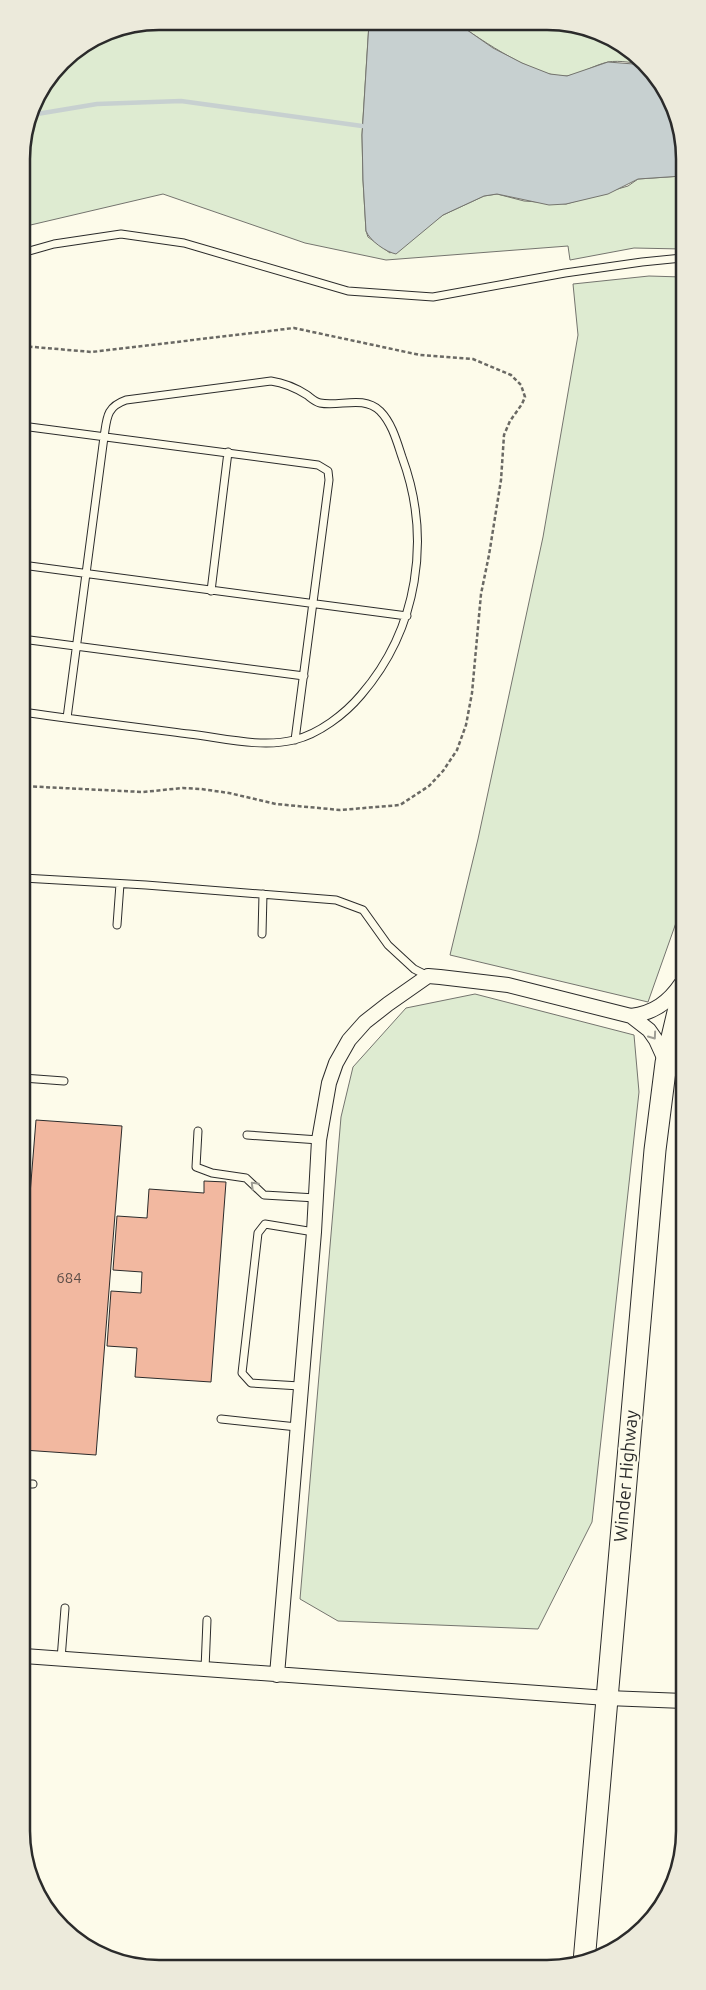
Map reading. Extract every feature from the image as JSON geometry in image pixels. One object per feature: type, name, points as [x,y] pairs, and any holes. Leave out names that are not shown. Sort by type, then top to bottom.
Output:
[{"type":"main road","name":"Winder Highway","points":[[585,1954],[653,1179],[666,1063],[676,1021]]},
{"type":"street","points":[[278,1675],[296,1426],[314,1232],[319,1140],[329,1083],[336,1063],[349,1040],[365,1022],[428,976],[508,985],[632,1016],[652,1035],[662,1050],[666,1063]]},
{"type":"street","points":[[632,1016],[656,1010],[676,990]]},
{"type":"street","points":[[30,1656],[607,1698],[676,1701]]},
{"type":"lane","points":[[30,251],[54,244],[120,234],[184,243],[348,291],[433,297],[574,272],[676,259]]},
{"type":"lane","points":[[30,713],[67,718],[253,742],[295,740],[332,723],[372,683],[387,660],[407,616],[415,582],[418,552],[416,508],[408,471],[388,421],[379,410],[367,404],[353,402],[317,403],[295,388],[283,383],[271,382],[126,400],[116,404],[108,412],[104,437],[67,718]]},
{"type":"lane","points":[[30,427],[318,465],[328,471],[329,480],[314,605],[295,740]]},
{"type":"lane","points":[[211,591],[228,452]]},
{"type":"lane","points":[[30,567],[407,616]]},
{"type":"lane","points":[[30,640],[304,676]]},
{"type":"lane","points":[[30,878],[336,900],[363,910],[388,945],[414,969],[428,976]]},
{"type":"lane","points":[[117,925],[120,884]]},
{"type":"lane","points":[[262,934],[263,894]]},
{"type":"lane","points":[[30,1079],[64,1081]]},
{"type":"lane","points":[[198,1132],[196,1167],[212,1173],[246,1178],[264,1195],[316,1198]]},
{"type":"lane","points":[[246,1135],[319,1140]]},
{"type":"lane","points":[[300,1386],[250,1383],[242,1373],[258,1233],[265,1224],[314,1232]]},
{"type":"lane","points":[[222,1419],[296,1426]]},
{"type":"lane","points":[[61,1659],[65,1608]]},
{"type":"lane","points":[[204,1669],[206,1620]]},
{"type":"green space","points":[[151,30],[369,30],[362,135],[366,231],[368,237],[390,253],[443,215],[484,196],[497,194],[524,201],[566,204],[628,186],[638,179],[676,176],[676,249],[634,248],[570,260],[568,246],[386,260],[305,243],[163,194],[30,225],[30,151],[34,126],[47,95],[62,74],[74,62],[102,43],[134,32]]},
{"type":"green space","points":[[467,30],[555,30],[572,32],[604,43],[633,63],[613,61],[572,75],[555,75],[526,65]]},
{"type":"green space","points":[[649,276],[676,277],[676,923],[648,1002],[450,955],[478,839],[543,537],[578,335],[573,284]]},
{"type":"green space","points":[[475,994],[634,1035],[639,1092],[592,1522],[538,1629],[338,1621],[300,1599],[341,1117],[353,1067],[406,1008]]},
{"type":"shaded area","points":[[369,30],[467,30],[493,48],[522,63],[550,74],[567,76],[608,62],[634,64],[659,95],[669,118],[675,142],[676,176],[638,179],[608,194],[566,204],[549,205],[497,194],[484,196],[443,215],[396,254],[379,246],[366,231],[362,135]]},
{"type":"building","points":[[36,1120],[122,1126],[96,1455],[30,1450],[30,1194]]},
{"type":"building","points":[[204,1181],[226,1182],[211,1382],[135,1377],[137,1348],[107,1346],[111,1291],[141,1293],[142,1272],[113,1270],[117,1216],[147,1218],[149,1189],[204,1193]]},
{"type":"waterway","points":[[39,114],[97,104],[181,101],[362,126]]}]
